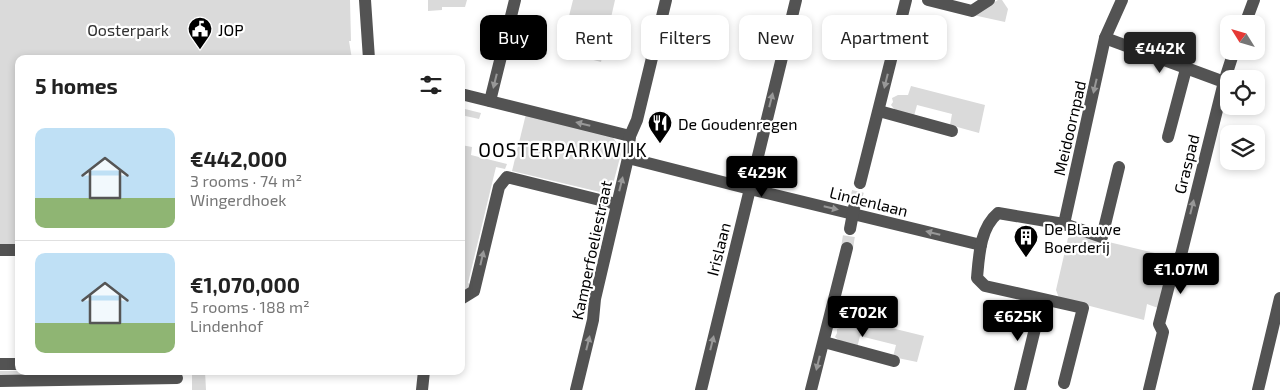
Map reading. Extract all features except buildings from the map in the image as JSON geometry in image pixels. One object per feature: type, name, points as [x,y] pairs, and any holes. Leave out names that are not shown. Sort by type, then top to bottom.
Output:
[{"type":"street","points":[[365,0],[369,55]]},
{"type":"street","points":[[490,101],[515,0]]},
{"type":"street","name":"Kamperfoeliestraat","points":[[576,390],[593,320],[595,299],[616,204],[628,158],[630,136],[637,120],[666,0]]},
{"type":"street","name":"Irislaan","points":[[701,390],[796,0]]},
{"type":"street","points":[[860,183],[906,0]]},
{"type":"street","points":[[928,0],[972,11],[989,0]]},
{"type":"street","name":"Meidoornpad","points":[[1064,224],[1105,38],[1122,0]]},
{"type":"street","points":[[1248,15],[1254,0]]},
{"type":"street","points":[[1105,38],[1220,81]]},
{"type":"street","points":[[1168,137],[1186,69]]},
{"type":"street","points":[[465,95],[630,136]]},
{"type":"street","name":"Graspad","points":[[1149,390],[1163,332],[1159,324],[1175,262],[1181,255],[1220,98]]},
{"type":"street","points":[[879,111],[952,131]]},
{"type":"street","name":"Lindenlaan","points":[[628,158],[750,189],[854,208],[981,245]]},
{"type":"street","points":[[1064,384],[1083,308],[985,286],[976,278],[981,245],[990,220],[998,214],[1064,224],[1102,236],[1119,167]]},
{"type":"street","points":[[465,297],[474,291],[499,187],[507,177],[616,204]]},
{"type":"street","points":[[850,229],[854,208]]},
{"type":"street","points":[[811,390],[847,248]]},
{"type":"street","points":[[0,250],[15,250]]},
{"type":"street","points":[[1258,390],[1278,319],[1280,298]]},
{"type":"street","points":[[1020,390],[1042,300]]},
{"type":"street","points":[[824,342],[894,361]]},
{"type":"street","points":[[0,364],[15,364]]},
{"type":"street","points":[[422,390],[424,375]]},
{"type":"street","points":[[0,381],[177,380]]},
{"type":"green space","name":"Oosterpark","points":[[0,0],[350,0],[351,41],[349,41],[351,55],[15,55],[15,244],[0,244]]},
{"type":"green space","points":[[428,0],[467,0],[465,7],[442,7],[442,10],[428,11]]},
{"type":"green space","points":[[573,0],[615,0],[612,15],[569,15]]},
{"type":"green space","points":[[998,0],[1002,0],[1008,9],[1005,22],[973,15]]},
{"type":"green space","points":[[911,86],[985,105],[979,133],[950,125],[952,114],[917,105],[914,116],[895,110],[891,105],[893,102],[892,98],[898,95],[908,95]]},
{"type":"green space","points":[[465,109],[481,113],[479,119],[465,116]]},
{"type":"green space","points":[[526,114],[611,135],[622,150],[612,188],[604,193],[512,171]]},
{"type":"green space","points":[[465,146],[472,147],[471,155],[507,164],[505,169],[496,167],[468,283],[472,285],[465,291]]},
{"type":"green space","points":[[1075,234],[1159,254],[1156,270],[1167,273],[1158,308],[1147,304],[1144,320],[1059,298],[1056,290],[1068,238]]},
{"type":"green space","points":[[855,319],[924,336],[917,362],[893,357],[896,345],[860,336],[857,348],[835,337],[837,329],[847,325],[853,326]]},
{"type":"green space","points":[[0,371],[15,371],[15,375],[149,375],[0,377]]},
{"type":"green space","points":[[192,375],[205,375],[206,390],[192,390]]},
{"type":"tunnel","points":[[855,203],[860,183]]},
{"type":"tunnel","points":[[847,248],[850,229]]},
{"type":"place","name":"JOP","points":[[200,50]]},
{"type":"place","name":"De Goudenregen","points":[[660,144]]},
{"type":"place","name":"De Blauwe Boerderij","points":[[1026,258]]},
{"type":"district","name":"OOSTERPARKWIJK","points":[[563,149]]}]
